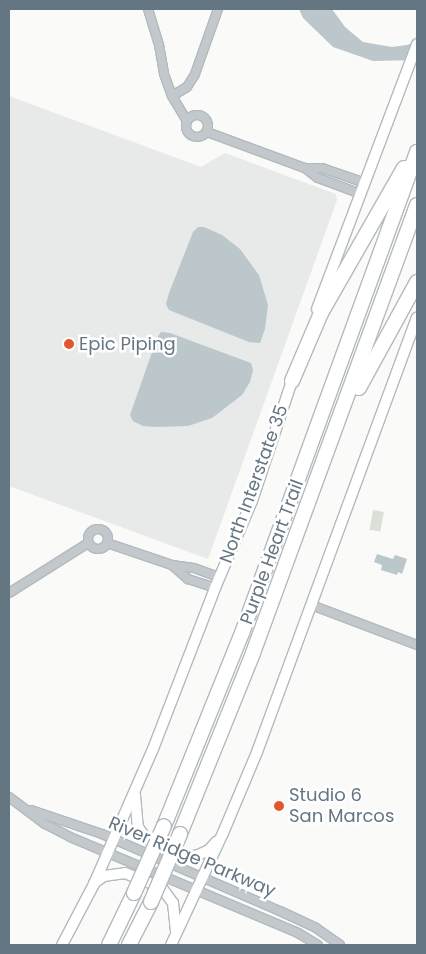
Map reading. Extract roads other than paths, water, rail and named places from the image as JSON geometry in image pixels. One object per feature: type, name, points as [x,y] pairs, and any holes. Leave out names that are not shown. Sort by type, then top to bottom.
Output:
[{"type":"highway","points":[[292,381],[321,313],[417,146]]},
{"type":"highway","name":"Purple Heart Trail","points":[[110,945],[164,826],[242,633],[417,152]]},
{"type":"highway","name":"Purple Heart Trail","points":[[129,945],[151,902],[228,719],[417,205]]},
{"type":"highway","points":[[335,432],[417,282]]},
{"type":"highway","points":[[135,945],[145,924],[151,902]]},
{"type":"main road","name":"North Interstate 35","points":[[62,945],[94,884],[135,791],[219,577],[252,501],[292,381],[417,44]]},
{"type":"main road","points":[[171,945],[223,833],[257,752],[417,318]]},
{"type":"main road","points":[[135,791],[138,827],[146,839],[187,857],[198,855],[208,850],[223,833]]},
{"type":"main road","points":[[94,884],[104,876],[125,873],[162,888],[168,894],[175,911],[175,935]]},
{"type":"street","points":[[148,9],[154,21],[164,74],[172,96],[187,120]]},
{"type":"street","points":[[172,96],[187,87],[195,74],[218,9]]},
{"type":"street","points":[[192,116],[203,116],[207,122],[207,132],[198,138],[191,136],[185,128],[187,120],[192,116]]},
{"type":"street","points":[[207,132],[305,168],[318,178],[361,194]]},
{"type":"street","points":[[305,168],[322,168],[365,183]]},
{"type":"street","points":[[88,543],[90,532],[99,529],[106,534],[107,543]]},
{"type":"street","points":[[88,543],[98,549],[107,543]]},
{"type":"street","points":[[9,593],[88,543]]},
{"type":"street","points":[[107,543],[172,565],[194,568],[219,577]]},
{"type":"street","points":[[172,565],[188,578],[215,588]]},
{"type":"street","points":[[311,605],[417,645]]},
{"type":"street","name":"River Ridge Parkway","points":[[9,797],[46,824],[70,837],[298,933],[318,945]]},
{"type":"street","name":"River Ridge Parkway","points":[[27,809],[75,824],[202,878],[316,928],[340,945]]},
{"type":"place","name":"Epic Piping","points":[[69,344]]},
{"type":"place","name":"Studio 6 San Marcos","points":[[279,806]]}]
